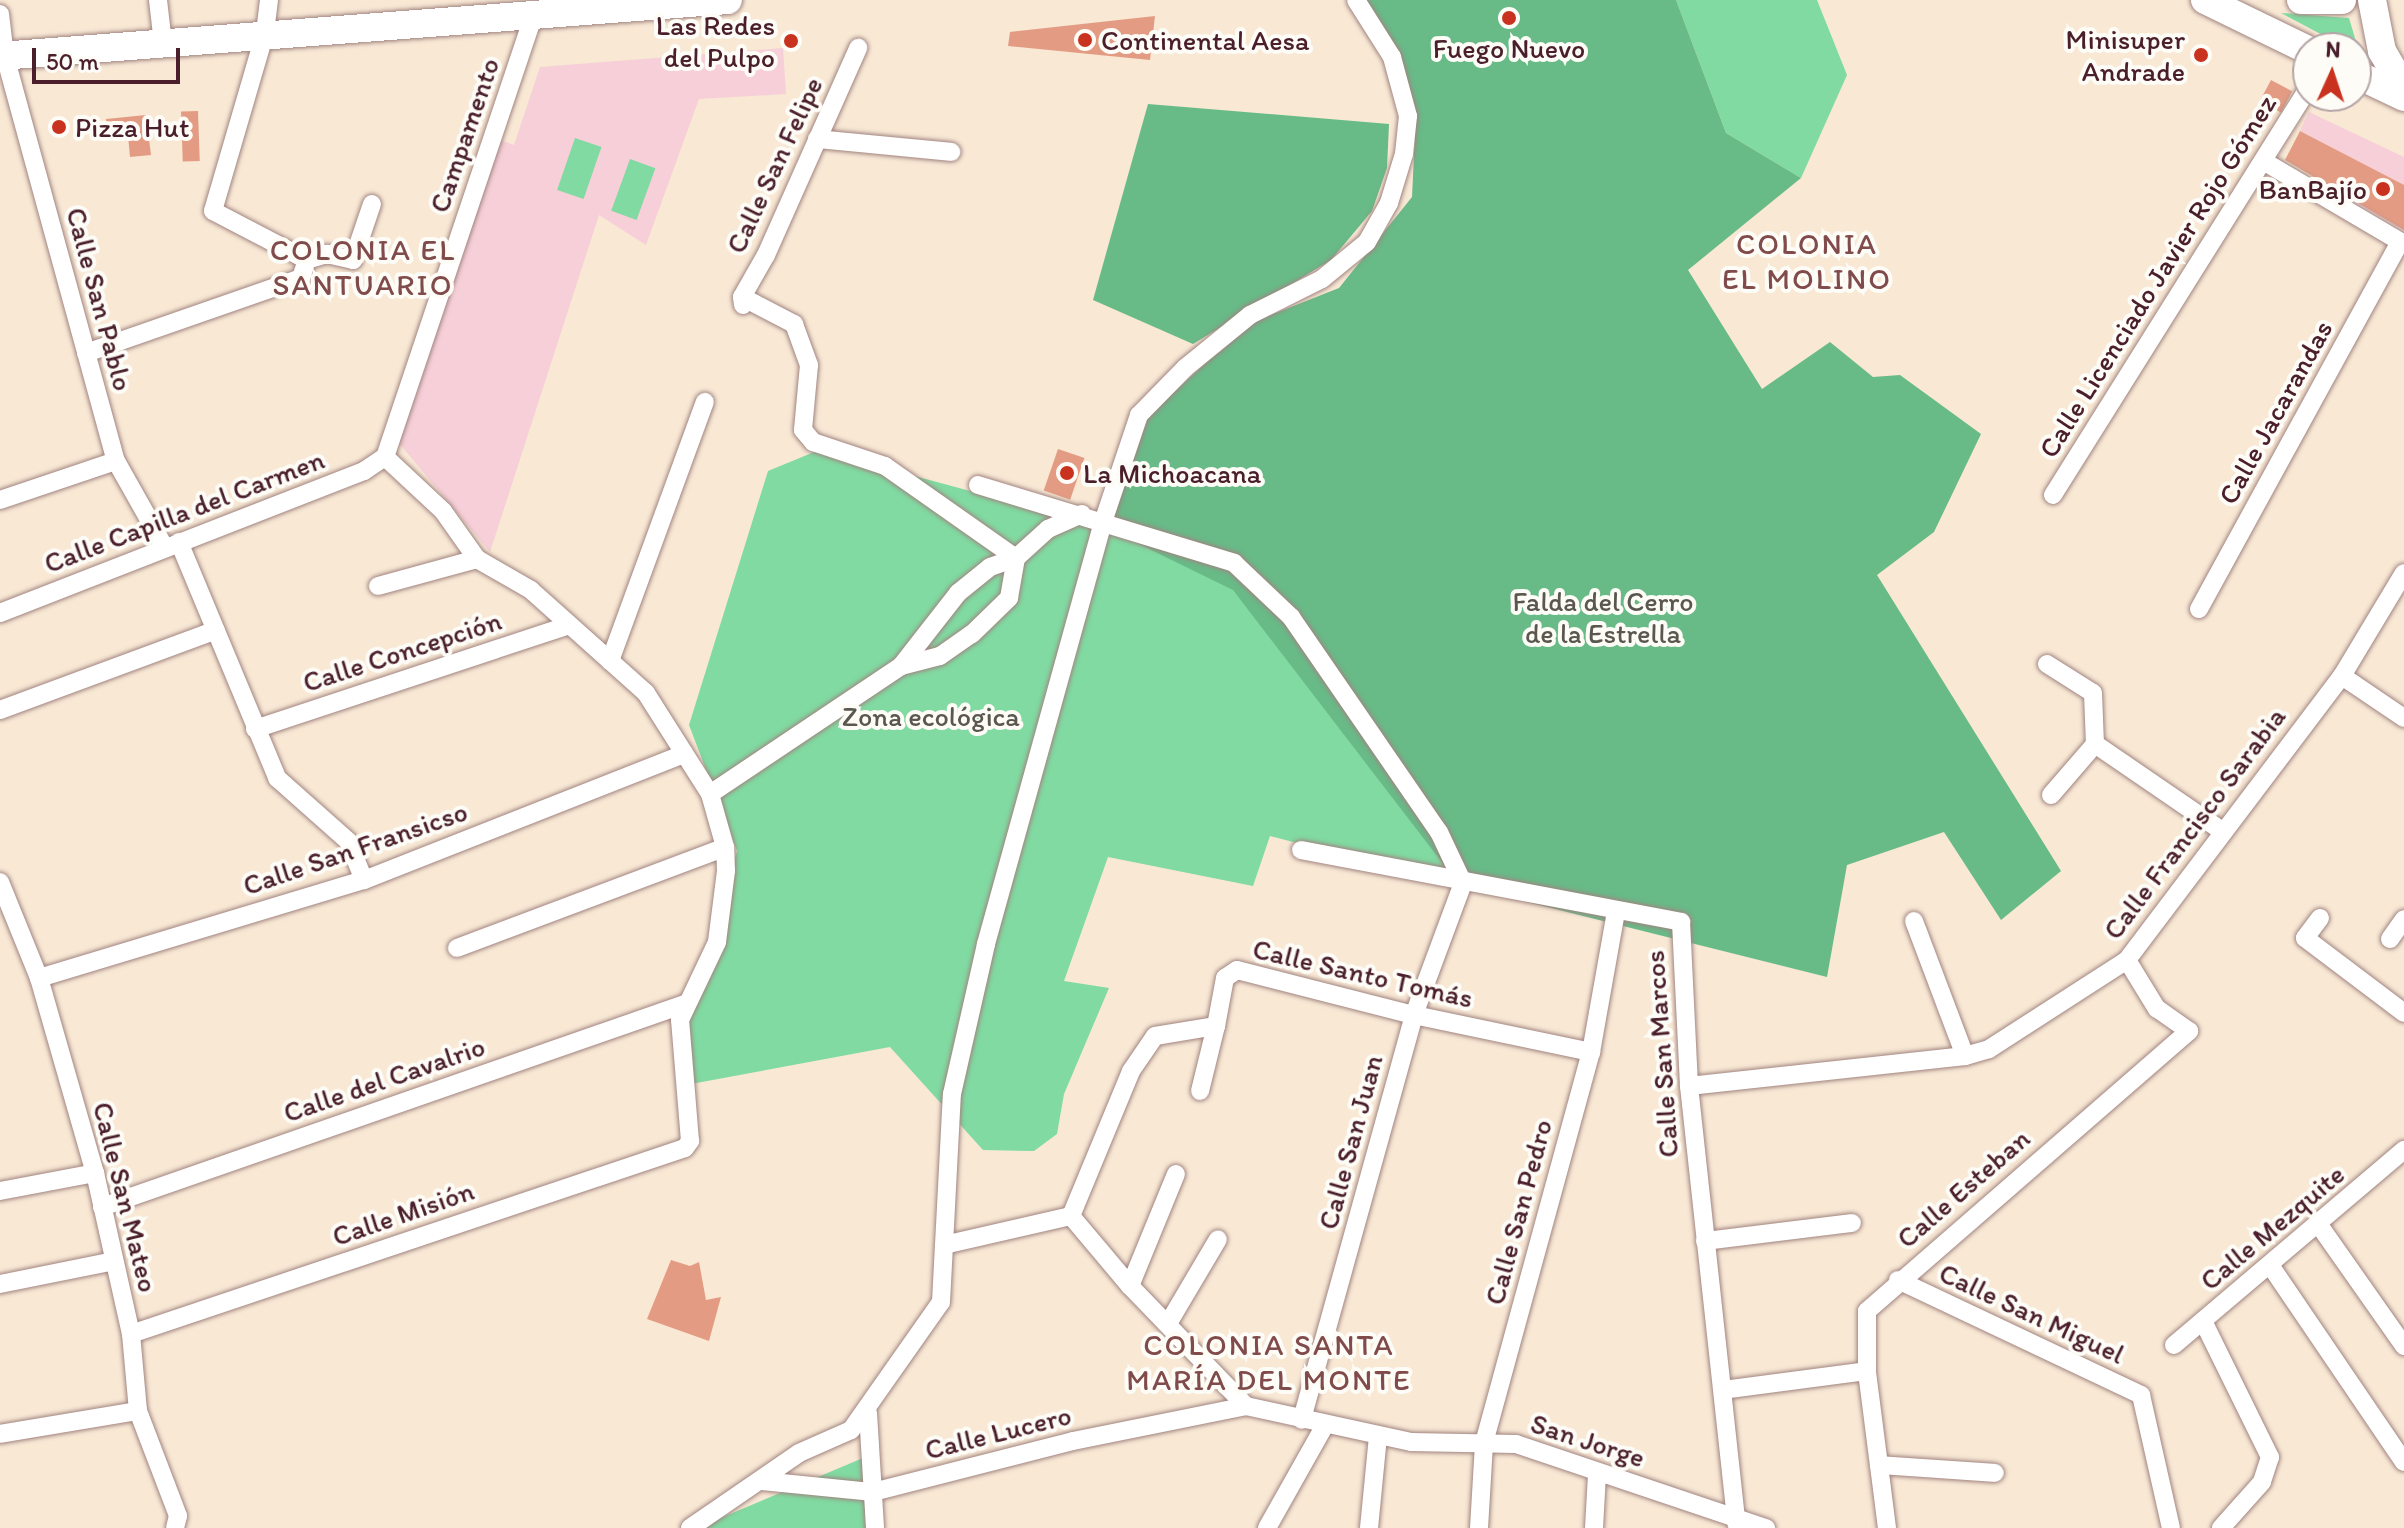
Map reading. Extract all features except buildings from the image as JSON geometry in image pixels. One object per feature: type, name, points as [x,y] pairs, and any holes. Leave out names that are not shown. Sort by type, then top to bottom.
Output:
[{"type":"main road","points":[[2,56],[265,33],[728,0]]},
{"type":"main road","points":[[2205,0],[2292,42]]},
{"type":"main road","points":[[2301,0],[2342,0]]},
{"type":"main road","points":[[2372,0],[2382,51],[2404,89]]},
{"type":"main road","points":[[2372,82],[2404,97]]},
{"type":"street","points":[[158,0],[163,43]]},
{"type":"street","points":[[269,0],[265,33],[213,211],[307,260],[327,254],[353,260],[372,204]]},
{"type":"street","points":[[690,1528],[799,1453],[851,1430],[868,1413],[941,1302],[952,1094],[986,944],[1103,522],[1139,415],[1185,368],[1250,315],[1322,279],[1367,242],[1389,203],[1404,154],[1408,116],[1392,57],[1356,0]]},
{"type":"street","name":"Campamento","points":[[385,457],[534,13]]},
{"type":"street","name":"Calle San Pablo","points":[[0,14],[2,56],[116,461],[172,545],[216,630],[277,778],[348,841],[364,880]]},
{"type":"street","name":"Calle San Felipe","points":[[858,48],[742,301],[794,324],[809,365],[803,430],[813,442],[885,466],[1016,558]]},
{"type":"street","name":"Calle Licenciado Javier Rojo Gómez","points":[[2053,495],[2294,112]]},
{"type":"street","points":[[817,139],[951,152]]},
{"type":"street","points":[[2265,162],[2402,243]]},
{"type":"street","name":"Calle Jacarandas","points":[[2199,609],[2402,243]]},
{"type":"street","points":[[86,353],[301,278],[307,260]]},
{"type":"street","points":[[610,661],[705,402]]},
{"type":"street","points":[[385,457],[443,511],[477,559],[531,590],[567,626],[646,693],[710,794],[725,847],[717,942],[685,1004]]},
{"type":"street","name":"Calle Capilla del Carmen","points":[[0,613],[364,471],[385,457]]},
{"type":"street","points":[[0,500],[116,461]]},
{"type":"street","points":[[978,485],[1082,514],[1234,563],[1291,617],[1439,832],[1463,883]]},
{"type":"street","points":[[710,794],[901,666],[958,593],[990,567],[1016,558],[1048,529],[1082,514]]},
{"type":"street","points":[[901,666],[940,656],[972,634],[1009,598],[1016,558]]},
{"type":"street","points":[[378,586],[477,559]]},
{"type":"street","name":"Calle Francisco Sarabia","points":[[1689,1086],[1965,1056],[1989,1049],[2127,960],[2342,676],[2404,573]]},
{"type":"street","name":"Calle Concepción","points":[[255,729],[567,626]]},
{"type":"street","points":[[0,710],[216,630]]},
{"type":"street","points":[[2047,664],[2093,693],[2095,744],[2051,795]]},
{"type":"street","points":[[2342,676],[2404,718]]},
{"type":"street","points":[[2095,744],[2222,831]]},
{"type":"street","name":"Calle San Fransicso","points":[[39,978],[364,880],[684,754]]},
{"type":"street","points":[[457,948],[725,847]]},
{"type":"street","name":"Calle San Marcos","points":[[1301,850],[1681,922],[1689,1086],[1737,1523]]},
{"type":"street","name":"Calle San Mateo","points":[[0,882],[39,978],[95,1173],[131,1334],[138,1411],[178,1516],[175,1528]]},
{"type":"street","name":"Calle San Juan","points":[[1302,1420],[1414,1015],[1463,883]]},
{"type":"street","name":"Calle San Pedro","points":[[1479,1528],[1484,1443],[1591,1052],[1616,911]]},
{"type":"street","points":[[2320,918],[2305,938],[2404,1013]]},
{"type":"street","points":[[2390,939],[2404,919]]},
{"type":"street","points":[[1914,921],[1965,1056]]},
{"type":"street","name":"Calle Esteban","points":[[1887,1528],[1867,1371],[1867,1311],[1898,1280],[2189,1031],[2157,1009],[2127,960]]},
{"type":"street","name":"Calle Santo Tomás","points":[[1200,1091],[1225,978],[1237,970],[1414,1015],[1591,1052]]},
{"type":"street","name":"Calle Misión","points":[[131,1334],[685,1148],[690,1141],[680,1020],[685,1004]]},
{"type":"street","name":"Calle del Cavalrio","points":[[102,1207],[685,1004]]},
{"type":"street","points":[[1071,1216],[1131,1071],[1155,1036],[1216,1026]]},
{"type":"street","name":"Calle Mezquite","points":[[2174,1345],[2404,1150]]},
{"type":"street","points":[[0,1191],[95,1173]]},
{"type":"street","points":[[1130,1286],[1176,1174]]},
{"type":"street","points":[[944,1245],[1071,1216]]},
{"type":"street","points":[[1071,1216],[1130,1286],[1169,1322],[1246,1406]]},
{"type":"street","points":[[1705,1241],[1852,1223]]},
{"type":"street","points":[[2319,1225],[2404,1346]]},
{"type":"street","points":[[1169,1322],[1218,1239]]},
{"type":"street","points":[[0,1284],[114,1261]]},
{"type":"street","points":[[2270,1265],[2404,1462]]},
{"type":"street","name":"Calle San Miguel","points":[[1898,1280],[2141,1395],[2171,1528]]},
{"type":"street","points":[[2203,1321],[2270,1457],[2262,1482],[2221,1528]]},
{"type":"street","points":[[1723,1390],[1867,1371]]},
{"type":"street","name":"San Jorge","points":[[1246,1406],[1324,1427],[1378,1437],[1516,1444],[1737,1523],[1766,1528]]},
{"type":"street","name":"Calle Lucero","points":[[762,1481],[873,1492],[1073,1441],[1246,1406]]},
{"type":"street","points":[[0,1434],[138,1411]]},
{"type":"street","points":[[868,1413],[875,1528]]},
{"type":"street","points":[[1267,1528],[1324,1427]]},
{"type":"street","points":[[1369,1528],[1378,1437]]},
{"type":"street","points":[[1879,1465],[1995,1473]]},
{"type":"street","points":[[1594,1528],[1597,1474]]},
{"type":"shaded area","points":[[783,48],[786,94],[699,99],[646,245],[599,215],[490,552],[398,442],[500,140],[514,145],[540,67]]},
{"type":"shaded area","points":[[2309,112],[2404,157],[2404,231],[2327,187],[2342,153],[2300,131]]},
{"type":"green space","name":"Falda del Cerro de la Estrella","points":[[1355,0],[1676,0],[1726,133],[1801,178],[1688,270],[1762,389],[1830,342],[1873,377],[1900,375],[1981,434],[1934,532],[1877,575],[2061,871],[2001,920],[1944,832],[1847,865],[1827,977],[1459,885],[1233,590],[1106,528],[1136,427],[1248,324],[1339,288],[1412,197],[1416,112]]},
{"type":"green space","points":[[1676,0],[1817,0],[1847,75],[1801,178],[1726,133]]},
{"type":"green space","points":[[2281,13],[2349,18],[2353,32],[2317,32]]},
{"type":"green space","points":[[1148,104],[1389,124],[1387,168],[1372,211],[1331,260],[1193,344],[1093,300]]},
{"type":"green space","points":[[575,138],[601,147],[584,199],[557,190]]},
{"type":"green space","points":[[630,159],[655,168],[637,220],[611,211]]},
{"type":"green space","name":"Zona ecológica","points":[[819,450],[1106,528],[1233,589],[1459,885],[1270,836],[1253,886],[1108,857],[1064,981],[1109,988],[1064,1094],[1057,1134],[1034,1151],[983,1150],[890,1047],[691,1084],[687,1024],[737,851],[689,725],[768,471]]},
{"type":"green space","points":[[863,1458],[866,1528],[699,1528],[704,1525]]},
{"type":"place","name":"Fuego Nuevo","points":[[1509,18]]},
{"type":"place","name":"Continental Aesa","points":[[1085,40]]},
{"type":"place","name":"Las Redes del Pulpo","points":[[791,41]]},
{"type":"place","name":"Minisuper Andrade","points":[[2201,55]]},
{"type":"place","name":"Pizza Hut","points":[[59,127]]},
{"type":"place","name":"BanBajío","points":[[2383,189]]},
{"type":"place","name":"La Michoacana","points":[[1067,473]]},
{"type":"district","name":"COLONIA EL MOLINO","points":[[1807,261]]},
{"type":"district","name":"COLONIA EL SANTUARIO","points":[[363,267]]},
{"type":"district","name":"COLONIA SANTA MARÍA DEL MONTE","points":[[1269,1362]]}]
